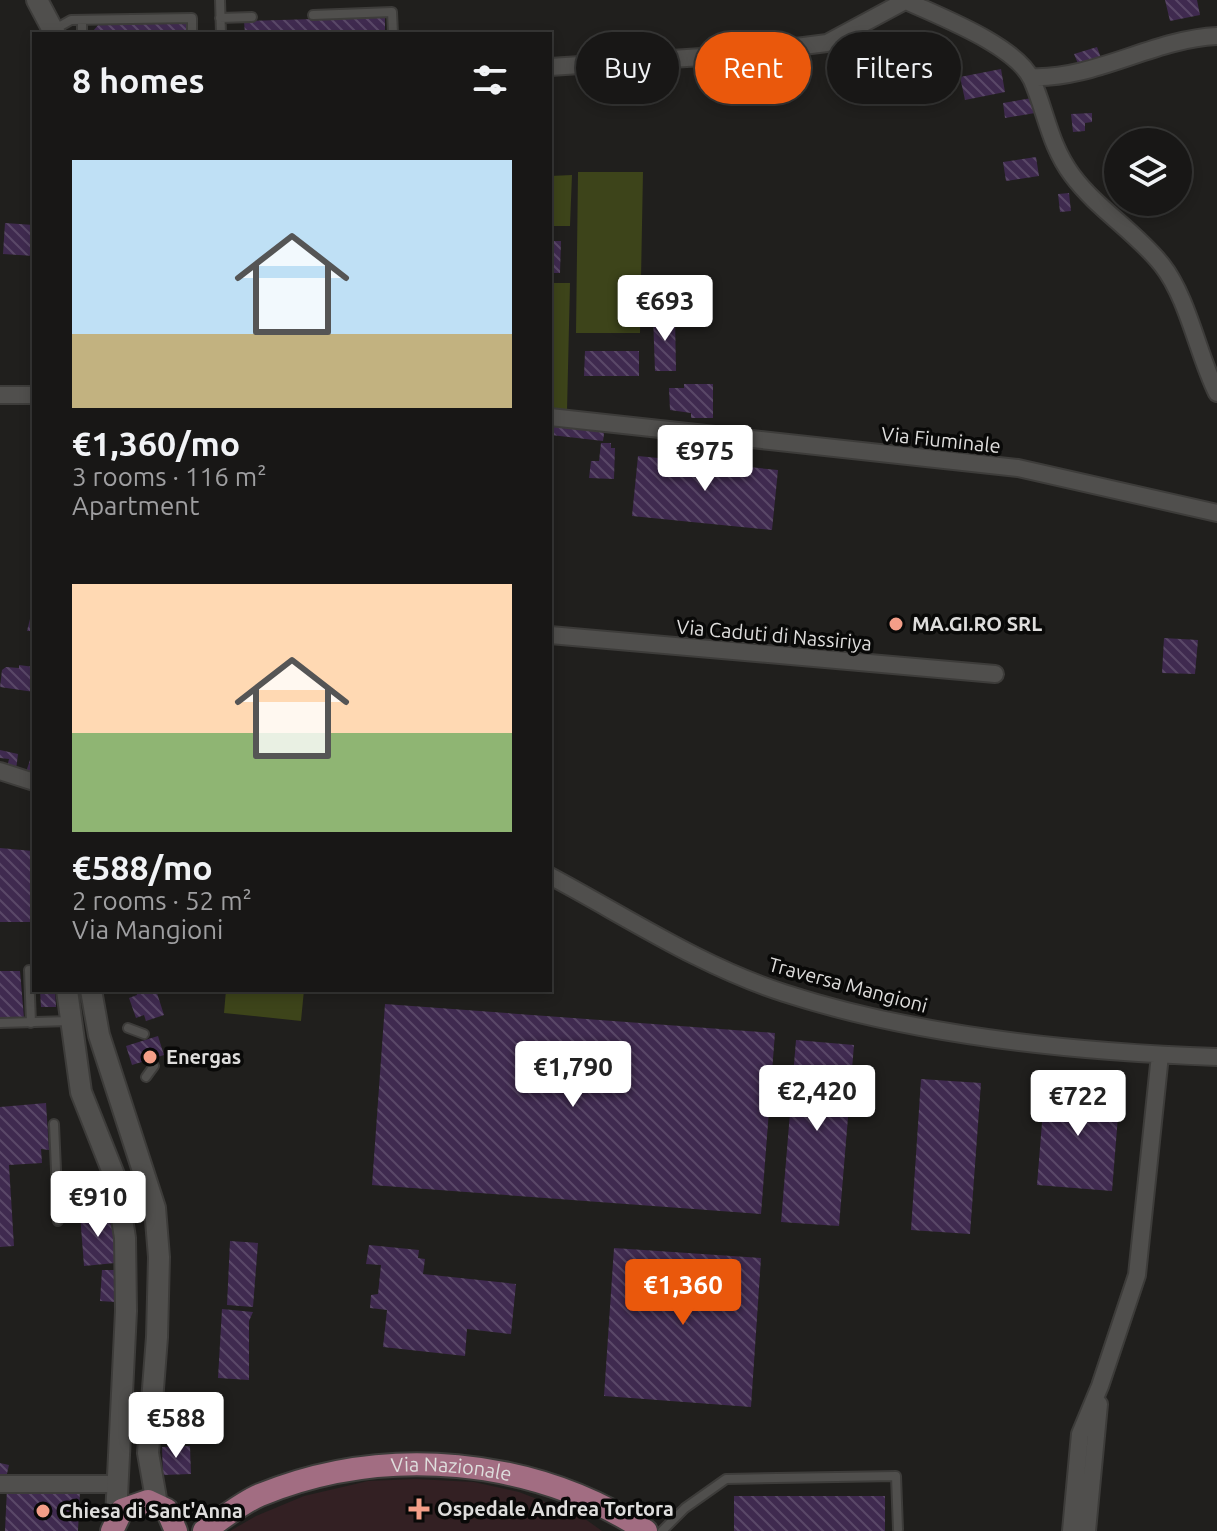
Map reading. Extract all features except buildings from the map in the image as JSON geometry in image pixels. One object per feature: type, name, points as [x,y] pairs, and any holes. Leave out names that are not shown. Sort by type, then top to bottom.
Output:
[{"type":"main road","name":"Via Nazionale","points":[[114,1524],[139,1501],[162,1507],[183,1520],[197,1520],[235,1502],[250,1500],[324,1475],[393,1464],[440,1464],[518,1476],[577,1495],[621,1515],[646,1531]]},
{"type":"main road","name":"Via Nazionale","points":[[204,1531],[250,1500]]},
{"type":"main road","points":[[162,1507],[176,1531]]},
{"type":"street","points":[[37,0],[54,32]]},
{"type":"street","points":[[552,67],[732,55],[827,43],[904,0],[996,46],[1031,77],[1056,150],[1070,173],[1091,199],[1144,245],[1171,280],[1217,393]]},
{"type":"street","points":[[1031,77],[1063,75],[1169,43],[1217,36]]},
{"type":"street","points":[[0,395],[32,395]]},
{"type":"street","name":"Via Fiuminale","points":[[552,417],[1018,468],[1217,513]]},
{"type":"street","name":"Via Caduti di Nassiriya","points":[[552,635],[995,674]]},
{"type":"street","points":[[0,771],[32,781]]},
{"type":"street","name":"Traversa Mangioni","points":[[552,877],[652,935],[784,993],[981,1038],[1160,1055],[1217,1057]]},
{"type":"street","points":[[67,992],[81,1092],[116,1182],[125,1238],[125,1320],[114,1524]]},
{"type":"street","points":[[91,992],[100,1037],[145,1175],[156,1220],[157,1322],[148,1453],[162,1507]]},
{"type":"street","points":[[72,1034],[90,1052],[100,1037]]},
{"type":"street","points":[[1071,1531],[1080,1434],[1100,1386],[1137,1275],[1160,1055]]},
{"type":"street","points":[[91,1118],[111,1120],[121,1106]]},
{"type":"street","points":[[116,1182],[135,1192],[145,1175]]},
{"type":"street","points":[[125,1320],[142,1314],[157,1322]]},
{"type":"street","points":[[123,1353],[138,1363],[154,1358]]},
{"type":"street","points":[[1087,1531],[1100,1386]]},
{"type":"street","points":[[0,1484],[117,1484]]},
{"type":"lane","points":[[220,0],[221,32]]},
{"type":"lane","points":[[313,15],[392,12],[393,32]]},
{"type":"lane","points":[[220,18],[252,17]]},
{"type":"lane","points":[[54,32],[71,20],[192,18],[192,32]]},
{"type":"lane","points":[[82,20],[82,32]]},
{"type":"lane","points":[[29,970],[31,1023]]},
{"type":"lane","points":[[0,1023],[31,1023],[72,1034]]},
{"type":"lane","points":[[128,1028],[144,1034]]},
{"type":"lane","points":[[146,1077],[154,1066]]},
{"type":"lane","points":[[54,1124],[58,1221]]},
{"type":"lane","points":[[57,1193],[116,1182]]},
{"type":"lane","points":[[662,1531],[685,1508],[726,1479],[896,1476],[898,1529]]},
{"type":"shaded area","name":"Ospedale Andrea Tortora","points":[[415,1479],[474,1482],[519,1492],[581,1516],[602,1531],[230,1531],[256,1516],[304,1496],[368,1481]]},
{"type":"green space","points":[[578,172],[643,172],[640,333],[576,333]]},
{"type":"green space","points":[[572,175],[570,226],[552,226],[552,176]]},
{"type":"green space","points":[[552,283],[570,283],[567,411],[552,409]]},
{"type":"green space","points":[[226,992],[304,992],[301,1021],[224,1013]]},
{"type":"place","name":"MA.GI.RO SRL","points":[[896,624]]},
{"type":"place","name":"Energas","points":[[150,1057]]},
{"type":"place","name":"Ospedale Andrea Tortora","points":[[419,1509]]},
{"type":"place","name":"Chiesa di Sant'Anna","points":[[43,1511]]}]
